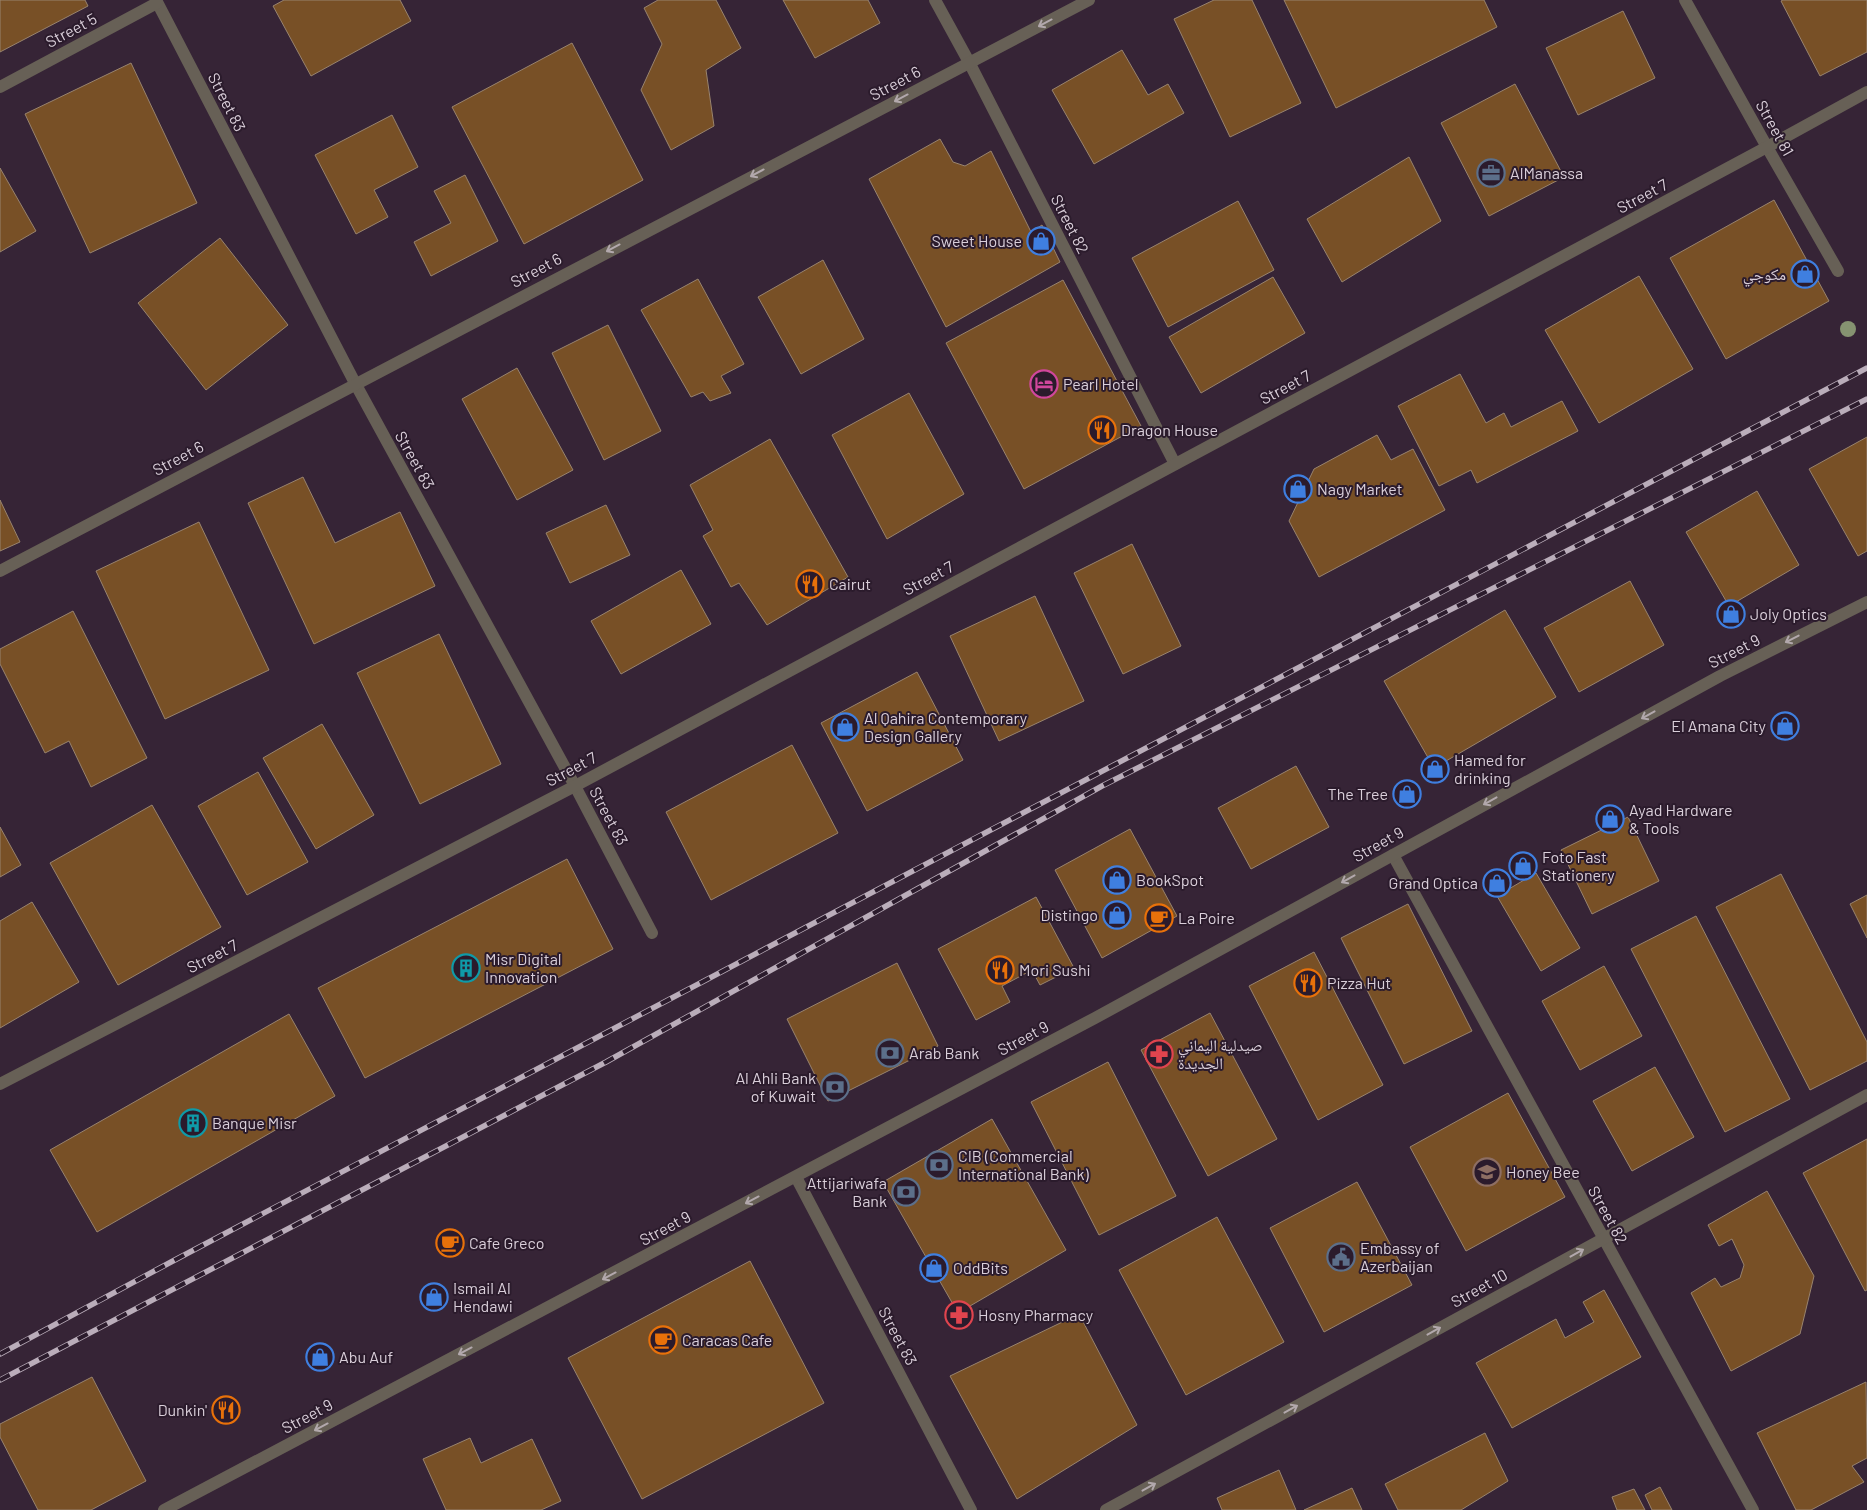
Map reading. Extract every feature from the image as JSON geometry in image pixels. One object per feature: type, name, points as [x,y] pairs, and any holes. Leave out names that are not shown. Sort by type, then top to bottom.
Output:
[{"type":"street","name":"Street 82","points":[[935,0],[969,62],[1175,464]]},
{"type":"street","name":"Street 6","points":[[0,571],[355,383],[1089,0]]},
{"type":"street","name":"Street 81","points":[[1685,0],[1838,271]]},
{"type":"street","name":"Street 5","points":[[0,87],[156,1]]},
{"type":"street","name":"Street 83","points":[[156,1],[355,383],[575,786],[652,933]]},
{"type":"street","name":"Street 7","points":[[0,1084],[575,786],[1867,92]]},
{"type":"street","name":"Street 9","points":[[164,1510],[183,1506],[1104,1013],[1720,676],[1867,602]]},
{"type":"street","name":"Street 82","points":[[1393,855],[1753,1510]]},
{"type":"street","name":"Street 10","points":[[1106,1510],[1867,1095]]},
{"type":"street","name":"Street 83","points":[[796,1178],[971,1510]]},
{"type":"building","points":[[0,0],[85,0],[88,6],[0,52]]},
{"type":"building","points":[[284,0],[400,0],[411,21],[311,76],[273,6]]},
{"type":"building","points":[[658,0],[716,0],[741,48],[706,70],[714,126],[671,150],[641,90],[662,44],[644,8]]},
{"type":"building","points":[[783,0],[868,0],[880,23],[815,58]]},
{"type":"building","points":[[1214,0],[1252,0],[1301,103],[1230,137],[1174,19]]},
{"type":"building","points":[[1284,0],[1484,0],[1497,27],[1336,108]]},
{"type":"building","points":[[1867,0],[1867,52],[1820,76],[1781,1]]},
{"type":"building","points":[[1623,11],[1655,78],[1578,115],[1546,48]]},
{"type":"building","points":[[572,43],[643,180],[524,244],[452,107]]},
{"type":"building","points":[[1122,50],[1148,95],[1168,84],[1184,113],[1094,164],[1052,90]]},
{"type":"building","points":[[131,63],[197,203],[90,253],[25,114]]},
{"type":"building","points":[[1515,84],[1564,177],[1489,216],[1441,123]]},
{"type":"building","points":[[392,115],[418,167],[374,190],[388,217],[356,234],[315,155]]},
{"type":"building","points":[[940,139],[953,162],[965,166],[991,151],[1031,232],[1042,225],[1060,262],[946,327],[869,179]]},
{"type":"building","points":[[1409,157],[1441,221],[1342,282],[1307,219]]},
{"type":"building","points":[[0,168],[36,231],[0,252]]},
{"type":"building","points":[[465,175],[498,241],[431,276],[414,242],[451,223],[434,191]]},
{"type":"building","points":[[1774,200],[1829,301],[1726,359],[1670,258]]},
{"type":"building","points":[[1238,201],[1274,270],[1168,327],[1132,258]]},
{"type":"building","points":[[220,238],[288,325],[206,390],[138,303]]},
{"type":"building","points":[[823,260],[864,339],[801,374],[758,297]]},
{"type":"building","points":[[1639,276],[1693,369],[1599,423],[1545,330]]},
{"type":"building","points":[[1273,277],[1305,333],[1201,393],[1169,337]]},
{"type":"building","points":[[698,279],[744,364],[721,376],[731,393],[710,401],[703,392],[691,397],[641,310]]},
{"type":"building","name":"Pearl Hotel","points":[[1063,280],[1141,426],[1024,489],[946,343]]},
{"type":"building","points":[[608,325],[661,431],[604,460],[552,353]]},
{"type":"building","points":[[517,368],[573,470],[517,500],[462,399]]},
{"type":"building","points":[[1460,374],[1486,423],[1504,413],[1511,427],[1562,401],[1578,431],[1477,483],[1471,470],[1439,486],[1398,406]]},
{"type":"building","points":[[909,393],[964,494],[887,539],[832,435]]},
{"type":"building","points":[[1377,435],[1391,460],[1413,449],[1445,510],[1319,577],[1289,521],[1314,469]]},
{"type":"building","points":[[1867,437],[1867,551],[1858,556],[1809,469]]},
{"type":"building","points":[[770,439],[848,577],[767,625],[739,583],[731,587],[703,536],[713,530],[690,485]]},
{"type":"building","points":[[303,477],[335,543],[400,512],[435,586],[314,644],[248,503]]},
{"type":"building","points":[[1757,491],[1799,565],[1729,606],[1686,532]]},
{"type":"building","points":[[0,500],[20,542],[0,551]]},
{"type":"building","points":[[606,505],[630,555],[570,583],[546,533]]},
{"type":"building","points":[[199,522],[269,670],[165,719],[96,571]]},
{"type":"building","points":[[1132,544],[1181,646],[1123,674],[1074,573]]},
{"type":"building","points":[[681,570],[711,624],[621,674],[591,621]]},
{"type":"building","points":[[1630,581],[1664,645],[1579,692],[1544,628]]},
{"type":"building","points":[[1035,596],[1084,701],[999,741],[950,636]]},
{"type":"building","points":[[1505,610],[1556,697],[1434,768],[1384,681]]},
{"type":"building","points":[[73,611],[147,758],[91,787],[69,741],[45,753],[0,664],[0,649]]},
{"type":"building","points":[[439,634],[501,764],[420,804],[357,673]]},
{"type":"building","points":[[917,672],[963,760],[867,811],[821,723]]},
{"type":"building","points":[[322,724],[374,815],[316,849],[263,758]]},
{"type":"building","points":[[792,745],[838,833],[711,900],[666,812]]},
{"type":"building","points":[[1296,766],[1329,827],[1251,869],[1218,808]]},
{"type":"building","points":[[258,772],[308,862],[247,895],[198,806]]},
{"type":"building","points":[[152,805],[221,927],[118,985],[50,863]]},
{"type":"building","points":[[1628,817],[1659,881],[1592,914],[1561,850]]},
{"type":"building","points":[[0,827],[21,865],[0,877]]},
{"type":"building","points":[[1130,829],[1177,916],[1102,958],[1055,870]]},
{"type":"building","name":"Misr Digital Innovation","points":[[567,859],[613,949],[365,1078],[318,988]]},
{"type":"building","points":[[1536,873],[1580,948],[1541,971],[1497,896]]},
{"type":"building","points":[[1781,874],[1867,1042],[1867,1061],[1810,1090],[1716,907]]},
{"type":"building","points":[[1867,895],[1867,938],[1850,904]]},
{"type":"building","points":[[1036,897],[1074,968],[1040,985],[1032,970],[1002,986],[1010,1002],[976,1020],[938,949]]},
{"type":"building","points":[[32,902],[79,982],[0,1028],[0,921]]},
{"type":"building","points":[[1408,904],[1472,1031],[1404,1064],[1341,938]]},
{"type":"building","points":[[1696,916],[1790,1099],[1725,1132],[1631,949]]},
{"type":"building","points":[[1314,952],[1383,1085],[1318,1120],[1249,986]]},
{"type":"building","points":[[897,963],[938,1046],[828,1101],[787,1019]]},
{"type":"building","points":[[1604,966],[1642,1036],[1580,1070],[1542,1001]]},
{"type":"building","points":[[1210,1013],[1277,1139],[1208,1176],[1141,1050]]},
{"type":"building","name":"Banque Misr","points":[[289,1014],[335,1096],[97,1232],[50,1150]]},
{"type":"building","points":[[1108,1062],[1176,1196],[1099,1235],[1031,1102]]},
{"type":"building","points":[[1655,1067],[1694,1137],[1632,1171],[1593,1101]]},
{"type":"building","name":"Honey Bee","points":[[1508,1093],[1565,1197],[1466,1251],[1410,1147]]},
{"type":"building","points":[[992,1119],[1066,1250],[958,1313],[883,1182]]},
{"type":"building","points":[[1867,1139],[1867,1290],[1865,1291],[1803,1173]]},
{"type":"building","name":"Embassy of Azerbaijan","points":[[1357,1182],[1412,1285],[1324,1332],[1270,1228]]},
{"type":"building","points":[[1767,1191],[1814,1276],[1800,1334],[1731,1371],[1691,1293],[1715,1278],[1721,1287],[1740,1278],[1744,1265],[1732,1239],[1719,1246],[1708,1225]]},
{"type":"building","points":[[1217,1217],[1284,1342],[1186,1395],[1119,1270]]},
{"type":"building","points":[[750,1261],[824,1403],[642,1499],[568,1358]]},
{"type":"building","points":[[1604,1290],[1641,1357],[1512,1428],[1476,1363],[1556,1319],[1565,1338],[1594,1322],[1583,1302]]},
{"type":"building","points":[[1079,1314],[1137,1425],[1017,1499],[950,1376]]},
{"type":"building","points":[[92,1377],[146,1481],[91,1510],[38,1510],[0,1437],[0,1424]]},
{"type":"building","points":[[1866,1382],[1867,1458],[1852,1466],[1864,1482],[1811,1510],[1796,1510],[1757,1433]]},
{"type":"building","points":[[1485,1433],[1508,1481],[1461,1510],[1398,1510],[1385,1484]]},
{"type":"building","points":[[470,1438],[481,1463],[532,1439],[561,1501],[541,1510],[446,1510],[423,1459]]},
{"type":"building","points":[[1279,1470],[1296,1510],[1222,1510],[1217,1498]]},
{"type":"building","points":[[1660,1487],[1672,1510],[1652,1510],[1645,1495]]},
{"type":"building","points":[[1352,1488],[1362,1510],[1304,1510]]},
{"type":"building","points":[[1634,1489],[1645,1510],[1617,1510],[1612,1497]]},
{"type":"railway","points":[[0,1354],[1867,368]]},
{"type":"railway","points":[[0,1380],[606,1062],[1102,786],[1867,399]]},
{"type":"place","name":"AlManassa","points":[[1491,173]]},
{"type":"place","name":"Sweet House","points":[[1041,241]]},
{"type":"place","name":"مكوجي","points":[[1805,274]]},
{"type":"place","name":"Pearl Hotel","points":[[1044,384]]},
{"type":"place","name":"Dragon House","points":[[1102,430]]},
{"type":"place","name":"Nagy Market","points":[[1298,489]]},
{"type":"place","name":"Cairut","points":[[810,584]]},
{"type":"place","name":"Joly Optics","points":[[1731,614]]},
{"type":"place","name":"El Amana City","points":[[1785,726]]},
{"type":"place","name":"Al Qahira Contemporary Design Gallery","points":[[845,727]]},
{"type":"place","name":"Hamed for drinking","points":[[1435,769]]},
{"type":"place","name":"The Tree","points":[[1407,794]]},
{"type":"place","name":"Ayad Hardware & Tools","points":[[1610,819]]},
{"type":"place","name":"Foto Fast Stationery","points":[[1523,866]]},
{"type":"place","name":"BookSpot","points":[[1117,880]]},
{"type":"place","name":"Grand Optica","points":[[1497,883]]},
{"type":"place","name":"Distingo","points":[[1117,915]]},
{"type":"place","name":"La Poire","points":[[1159,918]]},
{"type":"place","name":"Misr Digital Innovation","points":[[466,968]]},
{"type":"place","name":"Mori Sushi","points":[[1000,970]]},
{"type":"place","name":"Pizza Hut","points":[[1308,983]]},
{"type":"place","name":"Arab Bank","points":[[890,1053]]},
{"type":"place","name":"صيدلية اليماني الجديدة","points":[[1159,1054]]},
{"type":"place","name":"Al Ahli Bank of Kuwait","points":[[835,1087]]},
{"type":"place","name":"Banque Misr","points":[[193,1123]]},
{"type":"place","name":"CIB (Commercial International Bank)","points":[[939,1165]]},
{"type":"place","name":"Honey Bee","points":[[1487,1172]]},
{"type":"place","name":"Attijariwafa Bank","points":[[906,1192]]},
{"type":"place","name":"Cafe Greco","points":[[450,1243]]},
{"type":"place","name":"Embassy of Azerbaijan","points":[[1341,1257]]},
{"type":"place","name":"OddBits","points":[[934,1268]]},
{"type":"place","name":"Ismail Al Hendawi","points":[[434,1297]]},
{"type":"place","name":"Hosny Pharmacy","points":[[959,1315]]},
{"type":"place","name":"Caracas Cafe","points":[[663,1340]]},
{"type":"place","name":"Abu Auf","points":[[320,1357]]},
{"type":"place","name":"Dunkin'","points":[[226,1410]]}]
